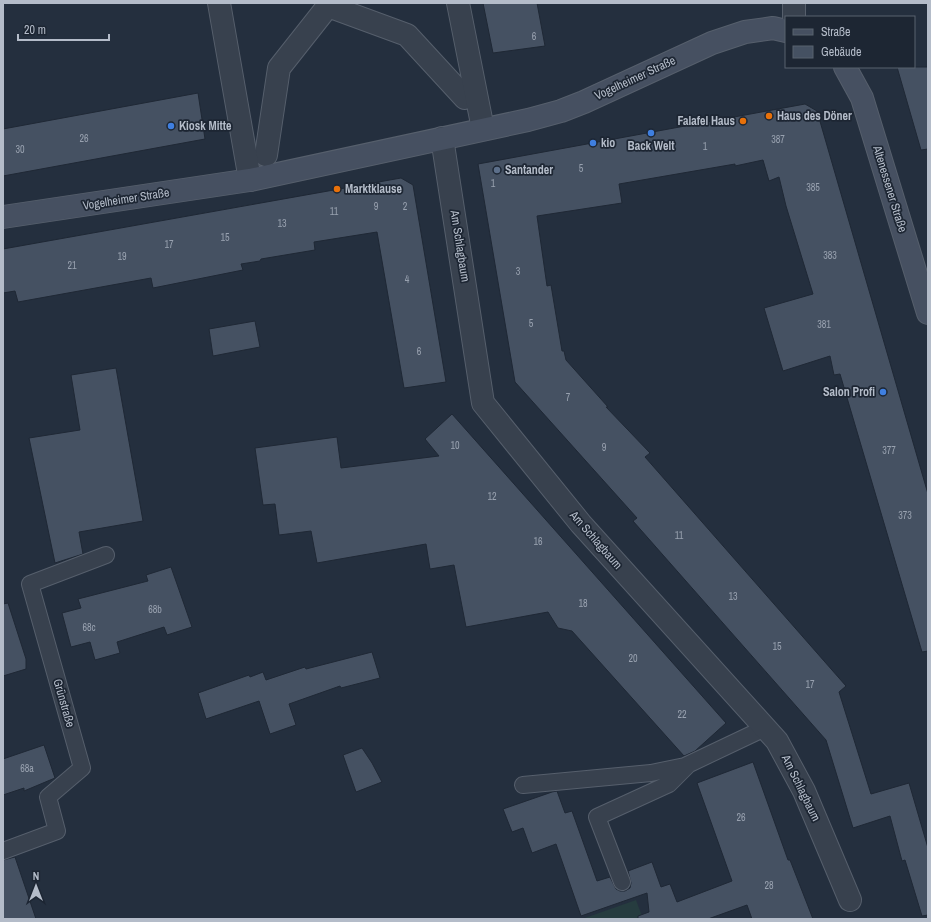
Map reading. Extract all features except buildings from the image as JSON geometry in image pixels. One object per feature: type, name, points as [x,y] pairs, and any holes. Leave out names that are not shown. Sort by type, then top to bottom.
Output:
[{"type":"main road","name":"Vogelheimer Straße","points":[[3,217],[250,180],[528,120],[561,111],[620,86],[712,43],[739,34],[773,28],[785,31]]},
{"type":"main road","name":"Altenessener Straße","points":[[846,68],[862,98],[928,313]]},
{"type":"street","points":[[219,3],[250,180]]},
{"type":"street","points":[[458,3],[483,129]]},
{"type":"street","points":[[794,3],[794,16]]},
{"type":"street","points":[[266,155],[278,68],[327,5],[407,35],[465,98]]},
{"type":"street","name":"Am Schlagbaum","points":[[442,138],[483,403],[581,524],[778,741],[804,791],[850,900]]},
{"type":"lane","name":"Grünstraße","points":[[3,851],[57,832],[48,797],[82,768],[30,584],[106,555]]},
{"type":"lane","points":[[523,785],[651,773],[688,765],[765,728]]},
{"type":"lane","points":[[622,882],[597,817],[669,784],[688,765]]},
{"type":"green space","points":[[636,900],[643,919],[582,919]]},
{"type":"place","name":"Haus des Döner","points":[[769,116]]},
{"type":"place","name":"Falafel Haus","points":[[743,121]]},
{"type":"place","name":"Kiosk Mitte","points":[[171,126]]},
{"type":"place","name":"Back Welt","points":[[651,133]]},
{"type":"place","name":"kio","points":[[593,143]]},
{"type":"place","name":"Santander","points":[[497,170]]},
{"type":"place","name":"Marktklause","points":[[337,189]]},
{"type":"place","name":"Salon Profi","points":[[883,392]]}]
